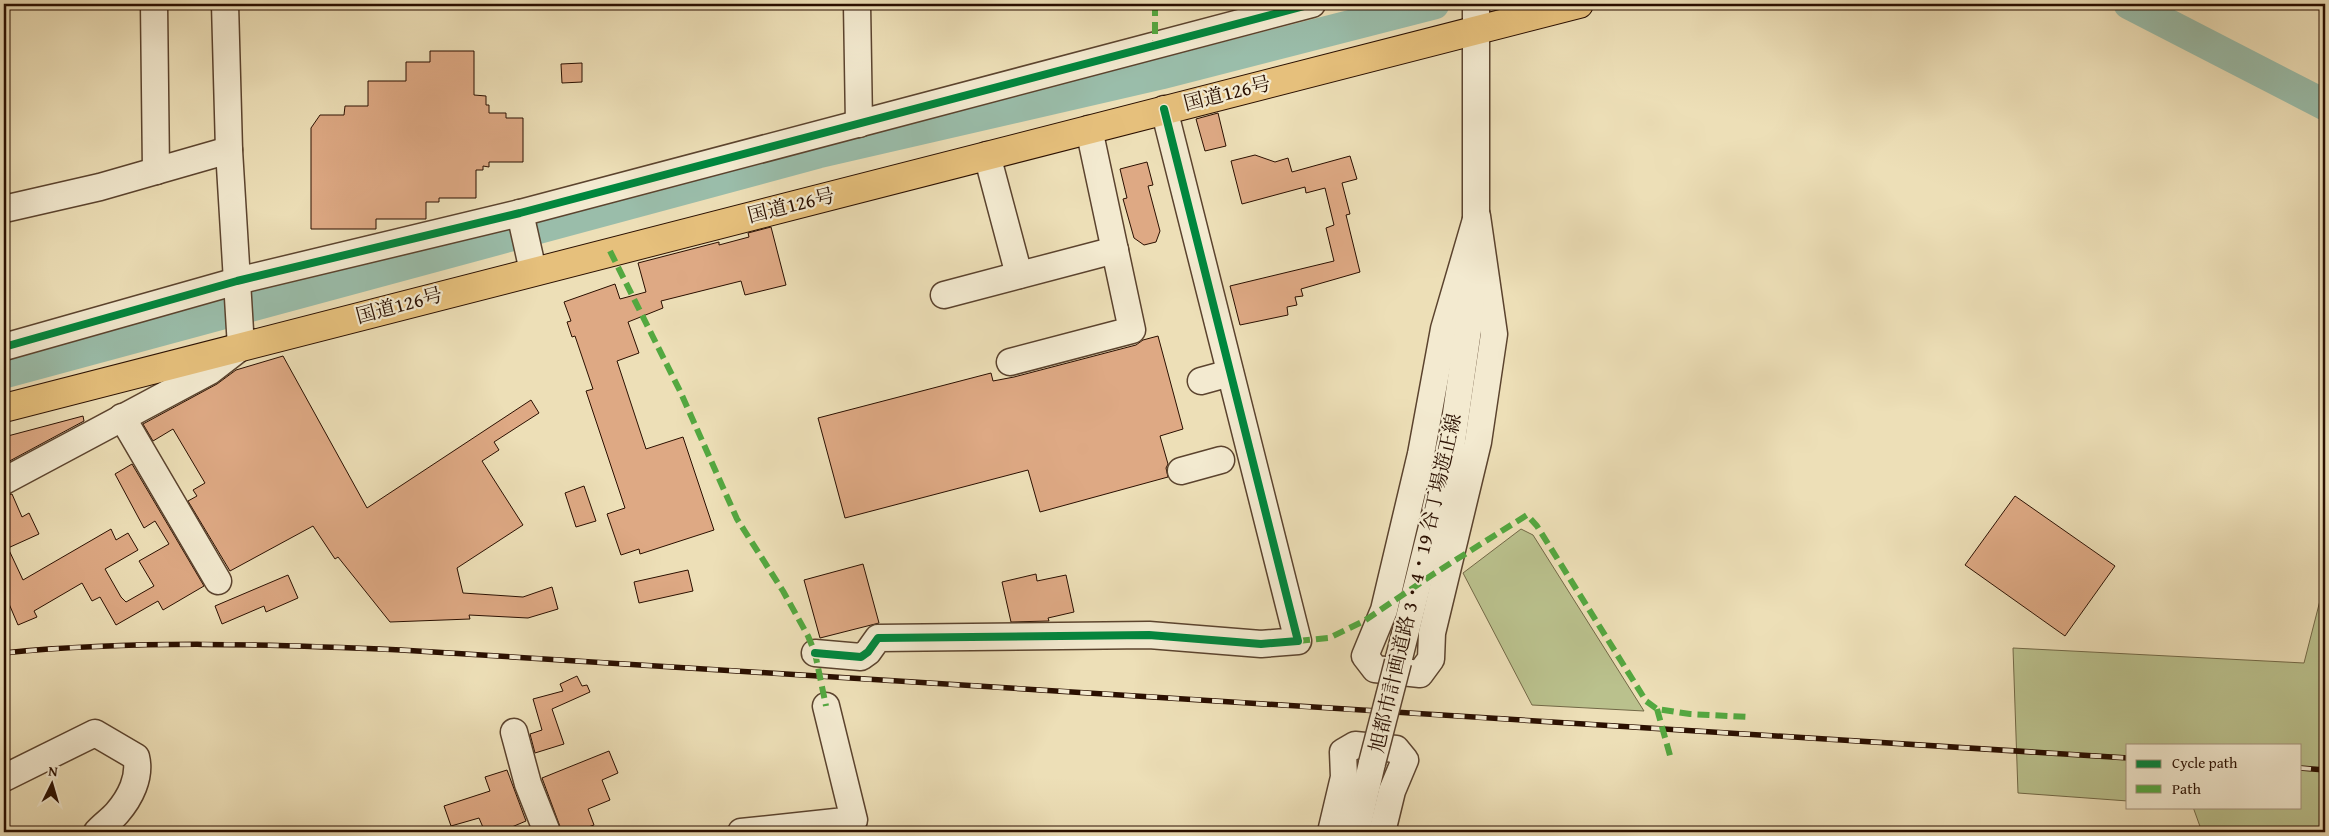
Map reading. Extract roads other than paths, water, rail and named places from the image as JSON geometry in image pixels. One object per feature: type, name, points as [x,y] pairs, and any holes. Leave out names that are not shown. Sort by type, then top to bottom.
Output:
[{"type":"highway","name":"国道126号","points":[[4,408],[240,336],[798,213],[915,182],[987,155],[1164,109],[1477,16],[1579,4]]},
{"type":"street","points":[[154,4],[156,171]]},
{"type":"street","points":[[4,481],[210,371],[240,336],[229,150],[225,4]]},
{"type":"street","points":[[857,4],[859,124]]},
{"type":"street","points":[[4,347],[237,282],[520,213],[1312,4]]},
{"type":"street","name":"旭都市計画道路 3・4・19 谷丁場遊正線","points":[[1356,832],[1450,455],[1468,330],[1477,216],[1477,16]]},
{"type":"street","points":[[815,653],[861,657],[868,652],[878,638],[1149,635],[1261,644],[1298,641],[1164,109]]},
{"type":"street","points":[[1010,362],[1132,330],[1089,128]]},
{"type":"street","points":[[4,209],[37,203],[229,150]]},
{"type":"street","points":[[987,155],[1019,275]]},
{"type":"street","points":[[520,213],[533,271]]},
{"type":"street","points":[[1477,216],[1494,334],[1478,442],[1432,633],[1431,659],[1420,674],[1374,669],[1365,656],[1384,610],[1421,454],[1444,329],[1477,216]]},
{"type":"street","points":[[944,294],[1115,250]]},
{"type":"street","points":[[1201,381],[1230,373]]},
{"type":"street","points":[[122,417],[218,581]]},
{"type":"street","points":[[1181,471],[1221,460]]},
{"type":"street","points":[[741,832],[857,826],[826,706]]},
{"type":"street","points":[[4,778],[95,732],[136,757],[138,764],[137,778],[117,814],[97,832]]},
{"type":"street","points":[[514,732],[528,784],[547,832]]},
{"type":"street","points":[[1331,832],[1344,777],[1343,752],[1355,745],[1396,749],[1405,760],[1392,791],[1382,832]]},
{"type":"waterway","points":[[4,373],[818,153],[1161,74],[1434,4]]},
{"type":"waterway","points":[[2129,4],[2325,105]]},
{"type":"railway","points":[[4,653],[103,646],[202,644],[401,650],[2126,758]]},
{"type":"railway","points":[[2302,768],[2325,770]]}]
